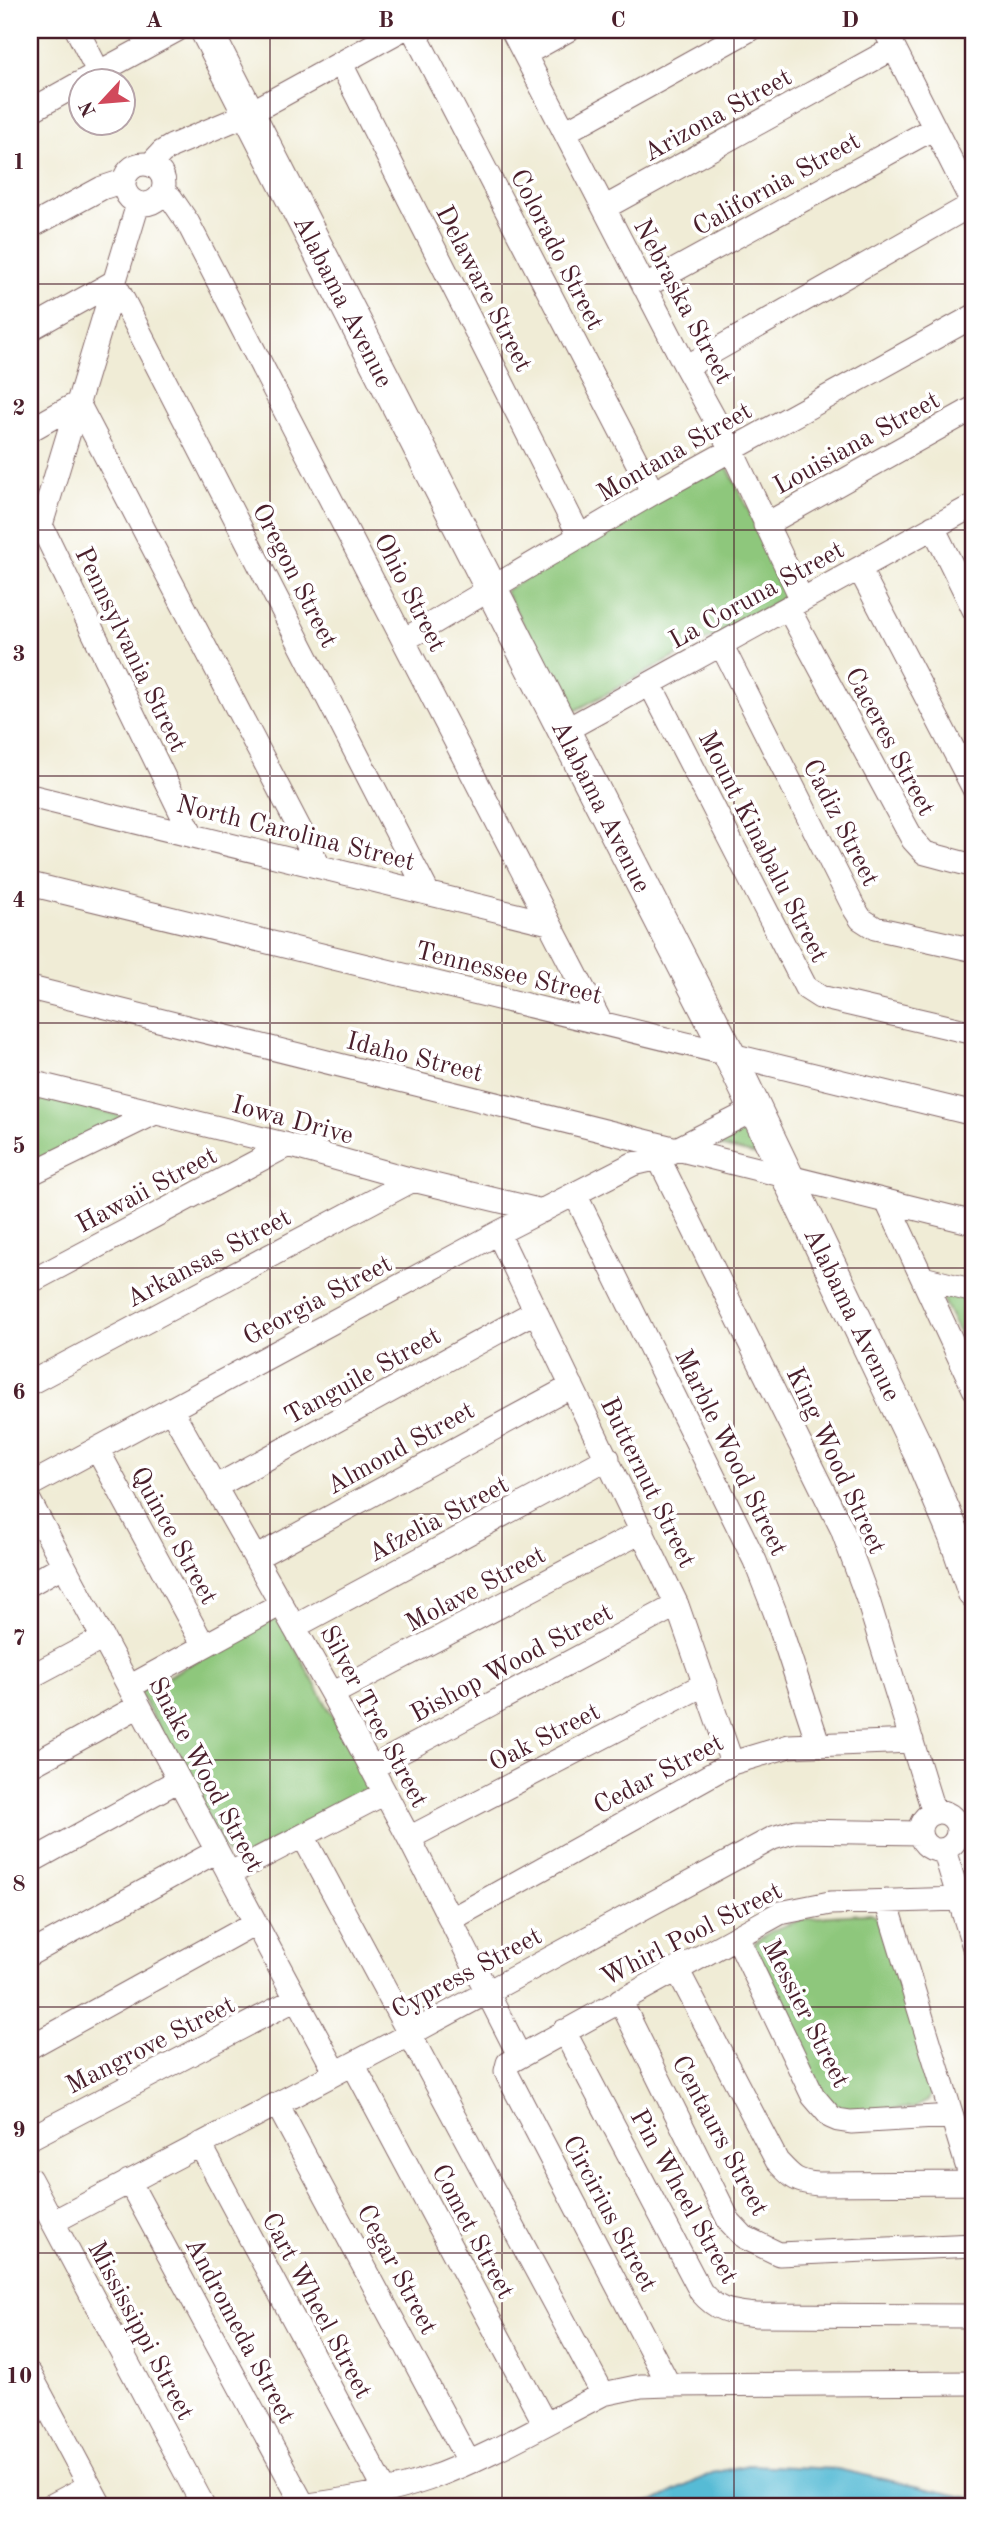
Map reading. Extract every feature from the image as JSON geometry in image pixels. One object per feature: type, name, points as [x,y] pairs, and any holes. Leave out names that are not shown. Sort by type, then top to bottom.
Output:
[{"type":"street","points":[[77,30],[85,66]]},
{"type":"street","points":[[112,66],[177,30]]},
{"type":"street","name":"Alabama Avenue","points":[[205,30],[729,1054],[938,1494],[974,1593]]},
{"type":"street","points":[[150,165],[172,146],[248,114],[401,30]]},
{"type":"street","name":"Colorado Street","points":[[413,30],[653,493]]},
{"type":"street","name":"Nebraska Street","points":[[512,30],[731,449],[765,525],[795,604]]},
{"type":"street","points":[[525,54],[568,30]]},
{"type":"street","points":[[565,132],[749,30]]},
{"type":"street","points":[[686,367],[974,205],[889,39]]},
{"type":"street","name":"Arizona Street","points":[[604,208],[889,39]]},
{"type":"street","name":"Delaware Street","points":[[341,64],[580,537]]},
{"type":"street","points":[[30,111],[66,91]]},
{"type":"street","name":"California Street","points":[[644,287],[934,128]]},
{"type":"street","points":[[135,165],[150,165],[162,176],[163,192],[153,203],[138,204],[126,195],[123,181],[127,172],[135,165]]},
{"type":"street","points":[[30,227],[102,188],[123,181]]},
{"type":"street","name":"Ohio Street","points":[[163,192],[171,198],[188,223],[601,1023]]},
{"type":"street","points":[[36,529],[78,403],[138,204]]},
{"type":"street","points":[[30,330],[114,282]]},
{"type":"street","name":"Oregon Street","points":[[114,282],[428,893]]},
{"type":"street","name":"Montana Street","points":[[404,640],[653,493],[974,316]]},
{"type":"street","points":[[30,430],[78,403]]},
{"type":"street","points":[[78,403],[319,866]]},
{"type":"street","name":"Louisiana Street","points":[[765,525],[974,408]]},
{"type":"street","name":"La Coruna Street","points":[[564,731],[974,505]]},
{"type":"street","points":[[933,527],[974,610]]},
{"type":"street","name":"Pennsylvania Street","points":[[36,529],[191,835]]},
{"type":"street","points":[[860,570],[974,789]]},
{"type":"street","name":"Caceres Street","points":[[795,604],[913,841],[925,853],[974,866]]},
{"type":"street","name":"Cadiz Street","points":[[721,644],[861,919],[875,928],[974,950]]},
{"type":"street","name":"Mount Kinabalu Street","points":[[650,684],[806,988],[820,997],[974,1033]]},
{"type":"street","name":"North Carolina Street","points":[[30,796],[549,923]]},
{"type":"street","name":"Tennessee Street","points":[[30,884],[974,1114]]},
{"type":"street","name":"Idaho Street","points":[[30,988],[141,1014],[662,1151],[788,1177],[974,1223]]},
{"type":"street","name":"Iowa Drive","points":[[30,1082],[542,1211]]},
{"type":"street","name":"Georgia Street","points":[[30,1485],[498,1233],[662,1151],[751,1102]]},
{"type":"street","points":[[30,1174],[155,1113]]},
{"type":"street","name":"Hawaii Street","points":[[30,1282],[288,1145]]},
{"type":"street","name":"King Wood Street","points":[[662,1151],[854,1557],[934,1813]]},
{"type":"street","name":"Arkansas Street","points":[[30,1382],[413,1180]]},
{"type":"street","name":"Marble Wood Street","points":[[575,1194],[755,1561],[775,1612],[818,1743]]},
{"type":"street","points":[[887,1202],[974,1389]]},
{"type":"street","name":"Butternut Street","points":[[498,1233],[677,1605],[732,1763]]},
{"type":"street","points":[[922,1278],[974,1291]]},
{"type":"street","name":"Tanguile Street","points":[[215,1488],[536,1311]]},
{"type":"street","name":"Almond Street","points":[[256,1558],[572,1385]]},
{"type":"street","name":"Silver Tree Street","points":[[171,1409],[332,1694],[409,1838],[487,1993],[512,2061]]},
{"type":"street","name":"Quince Street","points":[[97,1450],[204,1646]]},
{"type":"street","name":"Afzelia Street","points":[[294,1627],[608,1458]]},
{"type":"street","name":"Snake Wood Street","points":[[30,1502],[296,1999],[344,2069]]},
{"type":"street","name":"Molave Street","points":[[332,1694],[643,1531]]},
{"type":"street","points":[[30,1584],[64,1565]]},
{"type":"street","points":[[30,1766],[134,1697],[204,1646],[281,1604]]},
{"type":"street","name":"Bishop Wood Street","points":[[372,1768],[677,1605]]},
{"type":"street","points":[[30,1677],[103,1638]]},
{"type":"street","name":"Oak Street","points":[[409,1838],[705,1684]]},
{"type":"street","name":"Cedar Street","points":[[450,1920],[732,1763],[789,1745],[912,1741]]},
{"type":"street","points":[[30,1862],[179,1780]]},
{"type":"street","points":[[229,1874],[385,1793]]},
{"type":"street","points":[[959,1839],[930,1848],[923,1842],[920,1832],[922,1822],[934,1813],[943,1813],[951,1816],[956,1824],[959,1839],[959,1899],[974,1947]]},
{"type":"street","name":"Cypress Street","points":[[52,2222],[785,1833],[920,1832]]},
{"type":"street","points":[[303,1836],[603,2394]]},
{"type":"street","points":[[30,1954],[217,1851]]},
{"type":"street","name":"Whirl Pool Street","points":[[512,2061],[780,1913],[799,1907],[830,1903],[959,1899]]},
{"type":"street","points":[[677,1969],[777,2161],[792,2178],[801,2183],[818,2184],[974,2186],[886,1901]]},
{"type":"street","points":[[30,2047],[255,1923]]},
{"type":"street","name":"Messier Street","points":[[737,1937],[813,2096],[831,2117],[851,2122],[952,2116]]},
{"type":"street","name":"Mangrove Street","points":[[30,2138],[296,1999]]},
{"type":"street","name":"Centaurs Street","points":[[620,2000],[729,2221],[757,2246],[779,2254],[974,2245]]},
{"type":"street","name":"Pin Wheel Street","points":[[564,2031],[701,2292],[712,2305],[728,2312],[756,2315],[974,2316]]},
{"type":"street","name":"Circirius Street","points":[[512,2061],[508,2076],[669,2385]]},
{"type":"street","name":"Comet Street","points":[[344,2069],[545,2424]]},
{"type":"street","name":"Cegar Street","points":[[277,2104],[468,2462]]},
{"type":"street","name":"Cart Wheel Street","points":[[200,2144],[386,2492]]},
{"type":"street","name":"Mississippi Street","points":[[30,2179],[204,2507]]},
{"type":"street","name":"Andromeda Street","points":[[129,2181],[297,2506]]},
{"type":"street","points":[[30,2374],[38,2409],[101,2507]]},
{"type":"street","points":[[297,2506],[386,2492],[430,2478],[468,2462],[603,2394],[632,2388],[669,2385],[974,2384]]},
{"type":"street","points":[[49,2507],[89,2486]]},
{"type":"green space","points":[[723,458],[790,595],[571,713],[505,591]]},
{"type":"green space","points":[[32,1094],[127,1117],[30,1165]]},
{"type":"green space","points":[[744,1125],[760,1156],[706,1143]]},
{"type":"green space","points":[[939,1293],[974,1301],[974,1363]]},
{"type":"green space","points":[[278,1617],[373,1789],[234,1865],[139,1692]]},
{"type":"green space","points":[[871,1914],[882,1922],[934,2088],[928,2101],[914,2108],[847,2111],[835,2105],[820,2090],[753,1954],[754,1943],[794,1922],[824,1916]]},
{"type":"water","points":[[748,2465],[837,2469],[974,2499],[974,2507],[457,2507],[486,2504],[653,2502],[712,2473]]}]
